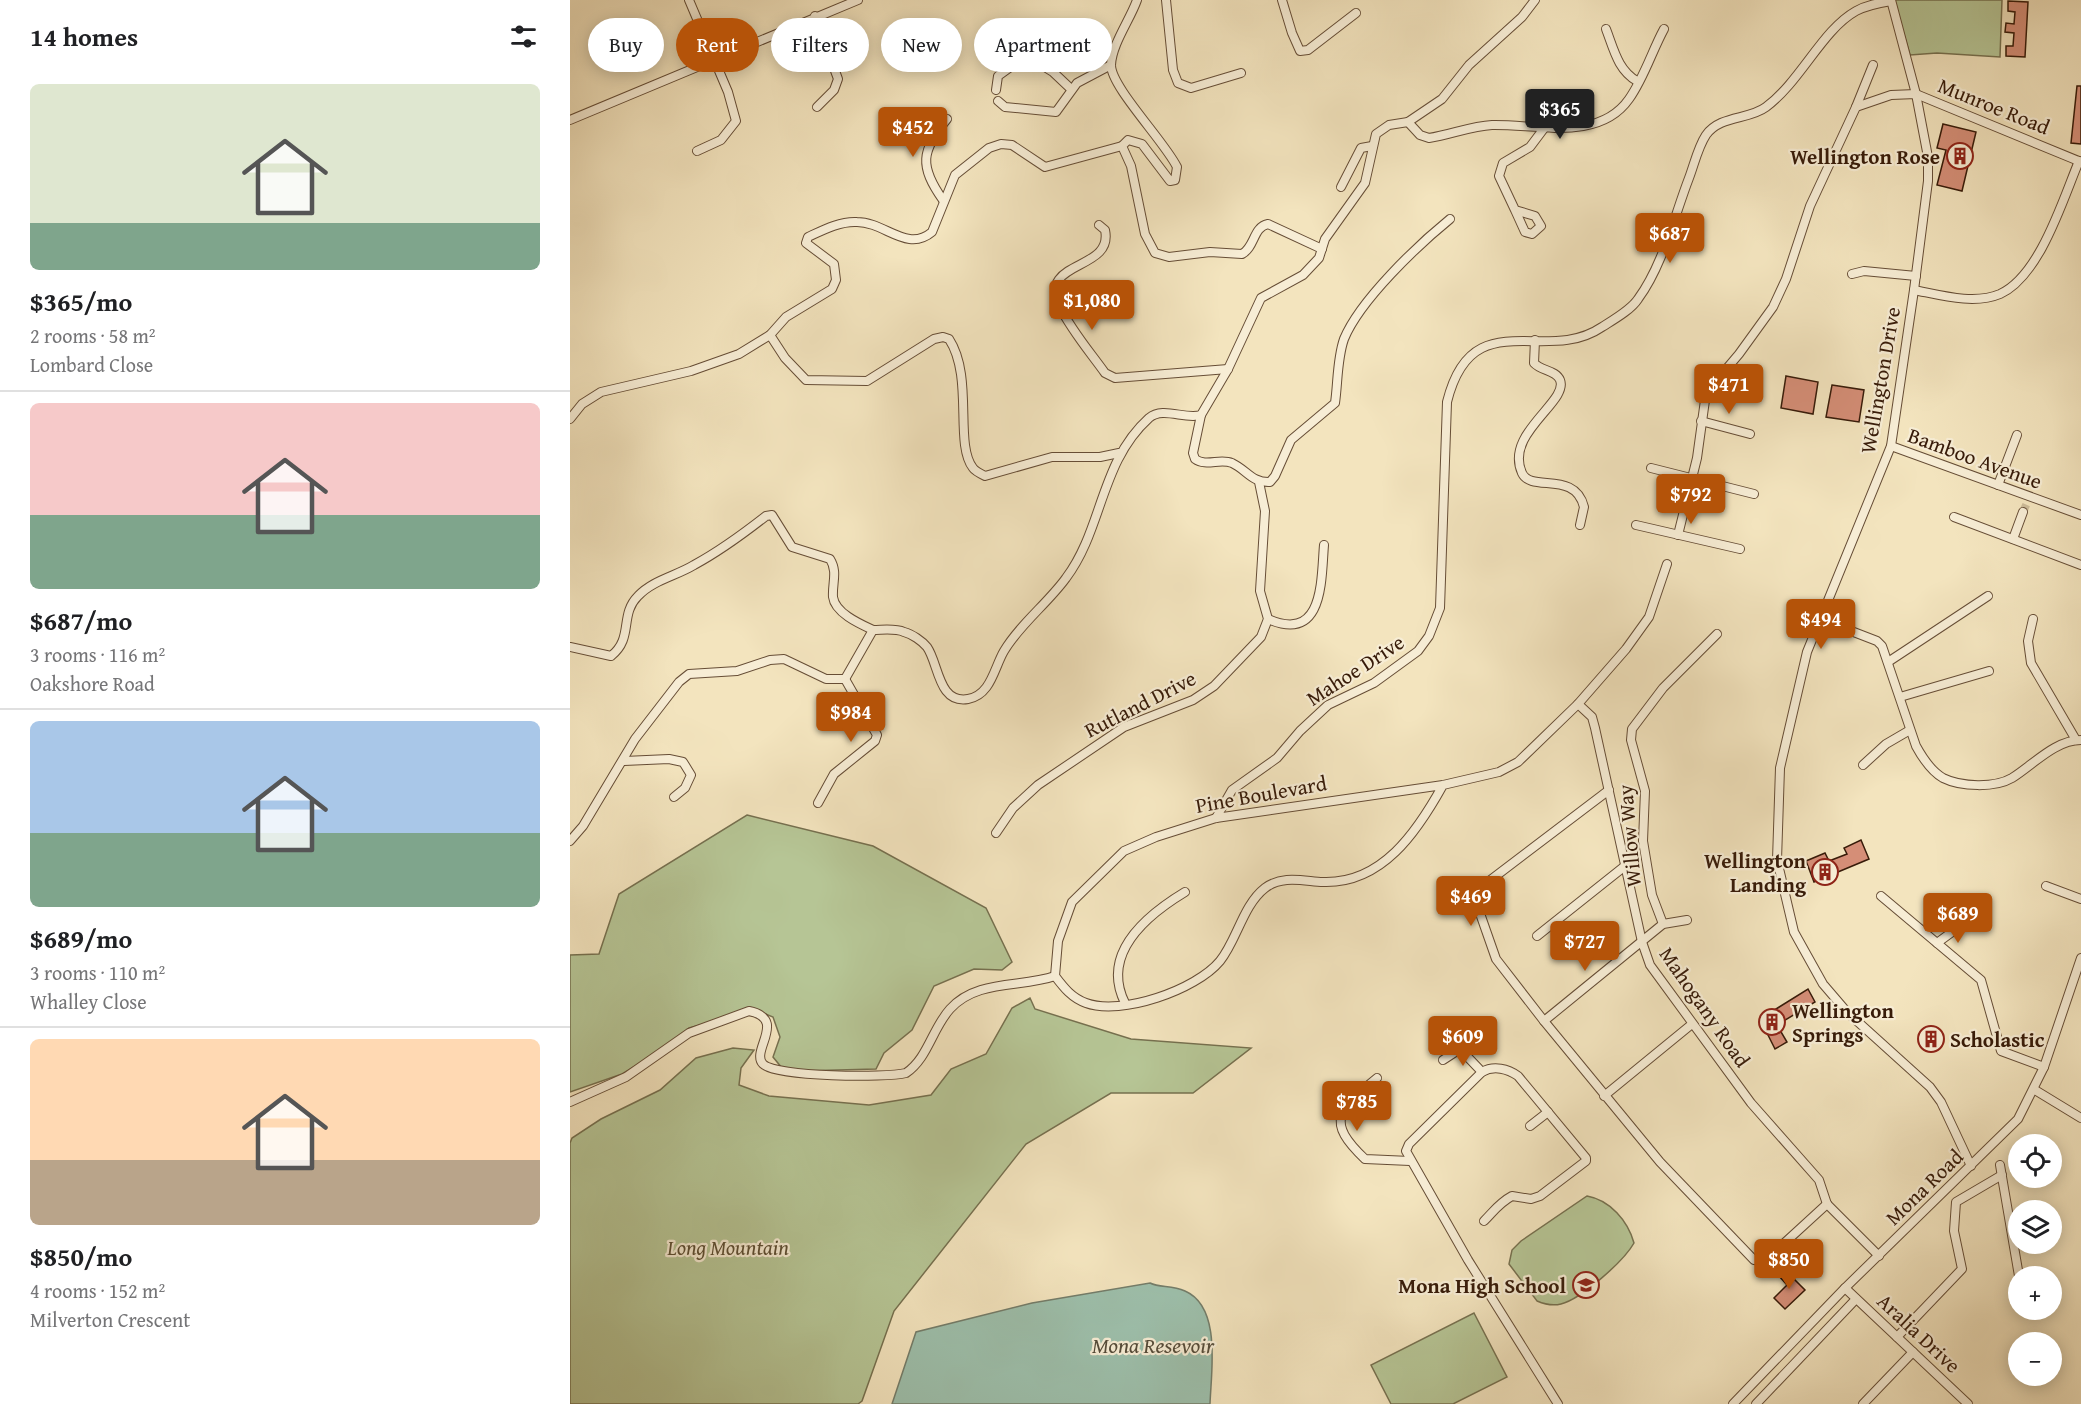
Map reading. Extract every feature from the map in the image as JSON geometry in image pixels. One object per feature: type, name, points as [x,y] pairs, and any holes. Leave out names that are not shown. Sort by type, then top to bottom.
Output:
[{"type":"street","points":[[689,0],[696,18]]},
{"type":"street","points":[[759,39],[858,0]]},
{"type":"street","points":[[1112,62],[1137,0]]},
{"type":"street","points":[[1166,0],[1173,70],[1178,83],[1191,88],[1241,73]]},
{"type":"street","points":[[1282,0],[1300,51],[1308,50],[1356,14]]},
{"type":"street","points":[[1450,219],[1430,235],[1361,311],[1345,337],[1340,353],[1335,403],[1291,440],[1270,482],[1259,482],[1233,463],[1199,463],[1194,459],[1193,453],[1201,415],[1228,369],[1261,298],[1303,274],[1319,258],[1325,239],[1365,183],[1376,134],[1389,125],[1408,122],[1442,99],[1469,65],[1522,16],[1535,0]]},
{"type":"street","name":"Munroe Road","points":[[1891,1],[1916,94],[2080,162]]},
{"type":"street","name":"Mahoe Drive","points":[[1216,818],[1232,790],[1277,759],[1300,730],[1328,705],[1374,683],[1402,665],[1429,636],[1440,608],[1447,402],[1456,372],[1478,350],[1488,344],[1588,336],[1637,302],[1654,270],[1705,136],[1728,120],[1764,109],[1800,74],[1832,31],[1854,12],[1865,6],[1891,1]]},
{"type":"street","points":[[815,16],[838,79],[834,90],[817,107]]},
{"type":"street","points":[[1606,29],[1618,62],[1626,75],[1638,81]]},
{"type":"street","points":[[1408,122],[1420,135],[1429,138],[1490,125],[1575,128],[1612,116],[1629,99],[1664,29]]},
{"type":"street","points":[[996,90],[998,76],[1016,63],[1032,59],[1053,72],[1071,89]]},
{"type":"street","points":[[1678,535],[1692,479],[1706,393],[1758,328],[1786,279],[1810,206],[1873,65]]},
{"type":"street","points":[[570,419],[582,404],[601,392],[691,371],[739,354],[770,335],[786,317],[832,289],[836,280],[834,264],[806,243],[808,237],[840,223],[857,222],[869,223],[910,241],[917,241],[932,232],[943,200],[959,170],[994,145],[1012,145],[1045,167],[1122,146],[1128,140],[1142,144],[1167,180],[1175,180],[1177,167],[1174,160],[1115,82],[1112,69]]},
{"type":"street","points":[[570,120],[681,72]]},
{"type":"street","points":[[697,151],[720,140],[736,121],[718,72]]},
{"type":"street","points":[[998,101],[1005,107],[1056,112],[1062,107],[1071,89],[1099,72]]},
{"type":"street","points":[[1856,107],[1892,94],[1916,94]]},
{"type":"street","name":"Wellington Drive","points":[[1916,94],[1929,170],[1892,446],[1807,652],[1780,768],[1777,860],[1786,908],[1794,932],[1823,984],[1847,1012],[1930,1087],[1941,1102],[1971,1166]]},
{"type":"street","points":[[943,200],[926,172],[926,153],[932,138],[947,119]]},
{"type":"street","points":[[1515,210],[1499,176],[1501,167],[1509,157],[1530,147],[1545,127]]},
{"type":"street","points":[[1122,146],[1131,166],[1145,234],[1155,253],[1169,257],[1210,252],[1242,254],[1247,251],[1259,228],[1268,224],[1323,249]]},
{"type":"street","points":[[1341,187],[1355,154],[1361,148],[1372,147]]},
{"type":"street","points":[[1914,290],[1972,298],[2000,294],[2014,284],[2030,266],[2049,233],[2080,162]]},
{"type":"street","points":[[1099,225],[1105,230],[1107,241],[1102,251],[1097,257],[1067,271],[1059,279],[1056,288],[1059,306],[1105,373],[1115,378],[1228,369]]},
{"type":"street","points":[[1852,274],[1864,271],[1916,276]]},
{"type":"street","points":[[770,335],[801,377],[817,382],[867,381],[934,339],[943,337],[949,339],[960,360],[966,450],[973,469],[985,476],[1052,458],[1100,458],[1119,453]]},
{"type":"street","points":[[1535,340],[1534,363],[1560,378],[1561,385],[1550,405],[1526,432],[1519,456],[1522,473],[1527,480],[1534,483],[1559,483],[1572,489],[1584,507],[1580,525]]},
{"type":"street","points":[[570,647],[611,656],[621,648],[627,630],[627,612],[638,596],[660,580],[718,552],[766,516],[772,515],[792,547],[830,559],[835,572],[833,595],[837,606],[858,623],[873,630],[902,630],[910,635],[927,647],[941,683],[951,696],[965,700],[978,696],[984,691],[1004,651],[1070,573],[1089,533],[1119,453],[1150,417],[1157,414],[1187,418],[1201,415]]},
{"type":"street","points":[[1701,421],[1750,434]]},
{"type":"street","points":[[1998,485],[2017,435]]},
{"type":"street","name":"Bamboo Avenue","points":[[1892,446],[1998,485],[2028,500],[2081,515]]},
{"type":"street","points":[[1651,468],[1754,494]]},
{"type":"street","points":[[1259,482],[1265,510],[1260,591],[1268,619],[1280,624],[1304,621],[1312,616],[1320,594],[1324,545]]},
{"type":"street","points":[[2013,539],[2023,512]]},
{"type":"street","points":[[1954,517],[2081,566]]},
{"type":"street","points":[[1636,525],[1740,549]]},
{"type":"street","name":"Pine Boulevard","points":[[1055,976],[1058,941],[1072,902],[1124,851],[1156,837],[1216,818],[1443,785],[1510,768],[1578,704],[1626,649],[1649,617],[1667,564]]},
{"type":"street","points":[[1888,662],[1988,596]]},
{"type":"street","name":"Rutland Drive","points":[[996,833],[1012,808],[1038,785],[1084,753],[1124,727],[1193,700],[1214,686],[1261,637],[1268,619]]},
{"type":"street","points":[[1820,619],[1877,641],[1888,662],[1916,746],[1934,770],[1943,777],[1965,783],[1985,784],[2009,780],[2057,747],[2078,740],[2031,663],[2028,641],[2033,619]]},
{"type":"street","points":[[845,679],[873,630]]},
{"type":"street","name":"Willow Way","points":[[1663,924],[1652,895],[1643,841],[1645,791],[1631,740],[1632,729],[1663,688],[1718,634]]},
{"type":"street","points":[[570,841],[583,826],[624,761],[635,739],[659,706],[679,682],[689,674],[737,670],[770,660],[784,659],[826,679],[845,679]]},
{"type":"street","points":[[1900,697],[1989,671]]},
{"type":"street","points":[[818,803],[834,774],[875,741],[877,735],[845,679]]},
{"type":"street","name":"Mahogany Road","points":[[1578,704],[1592,717],[1642,942],[1650,965],[1663,986],[1751,1103],[1819,1180],[1827,1204]]},
{"type":"street","points":[[1863,765],[1886,744],[1910,730]]},
{"type":"street","points":[[624,761],[669,759],[683,762],[691,775],[689,782],[674,797]]},
{"type":"street","points":[[570,1102],[626,1077],[690,1033],[749,1011],[760,1015],[767,1025],[768,1033],[760,1056],[764,1065],[772,1070],[794,1074],[906,1073],[915,1066],[936,1027],[959,1001],[975,992],[1055,976],[1072,996],[1086,1003],[1108,1006],[1139,1003],[1178,990],[1208,972],[1220,961],[1264,889],[1282,880],[1339,882],[1378,868],[1414,831],[1443,785]]},
{"type":"street","points":[[1609,790],[1480,888],[1476,894],[1476,902],[1496,959],[1604,1096],[1660,1162],[1754,1260],[1762,1261],[1768,1258],[1827,1204],[1878,1256]]},
{"type":"street","points":[[1537,936],[1625,866]]},
{"type":"street","points":[[2046,886],[2081,899]]},
{"type":"street","points":[[1125,1003],[1119,987],[1119,969],[1126,942],[1157,909],[1185,892]]},
{"type":"street","points":[[1881,896],[1983,984],[2001,1051],[2044,1067]]},
{"type":"street","points":[[1544,1021],[1663,924],[1687,920]]},
{"type":"street","points":[[1937,943],[1964,924]]},
{"type":"street","name":"Mona Road","points":[[1733,1404],[1845,1288],[2018,1119],[2035,1090],[2044,1067],[2081,958]]},
{"type":"street","points":[[1604,1096],[1692,1024]]},
{"type":"street","points":[[1443,1060],[1460,1049],[1482,1072]]},
{"type":"street","points":[[1484,1221],[1494,1207],[1512,1196],[1536,1198],[1585,1165],[1586,1158],[1518,1076],[1501,1069],[1488,1069],[1482,1072],[1409,1144],[1406,1151],[1558,1404]]},
{"type":"street","points":[[1377,1078],[1344,1110],[1340,1121],[1341,1133],[1365,1159],[1410,1161]]},
{"type":"street","points":[[2035,1090],[2081,1118]]},
{"type":"street","points":[[1530,1126],[1548,1112]]},
{"type":"street","points":[[2000,1165],[2017,1266]]},
{"type":"street","points":[[1897,1337],[1962,1269],[1954,1231],[1956,1202],[2002,1175]]},
{"type":"street","name":"Aralia Drive","points":[[1845,1288],[1968,1404]]},
{"type":"street","points":[[1756,1404],[1857,1299]]},
{"type":"street","points":[[1863,1404],[1913,1352]]},
{"type":"green space","points":[[1894,0],[2002,0],[2000,57],[1937,53],[1910,55]]},
{"type":"green space","points":[[747,815],[873,846],[986,908],[1012,962],[1002,970],[974,969],[934,986],[912,1030],[884,1053],[876,1069],[799,1071],[782,1068],[773,1057],[780,1037],[773,1017],[756,1010],[689,1028],[664,1049],[622,1074],[570,1092],[570,955],[599,954],[619,894]]},
{"type":"green space","name":"Long Mountain","points":[[1030,998],[1035,1009],[1131,1039],[1251,1048],[1193,1093],[1111,1093],[1026,1144],[894,1311],[862,1401],[858,1404],[570,1404],[570,1143],[572,1138],[601,1119],[660,1090],[696,1058],[733,1048],[754,1050],[741,1068],[739,1085],[769,1096],[869,1105],[931,1095],[951,1069],[986,1054],[1012,1008]]},
{"type":"green space","points":[[1587,1196],[1603,1202],[1617,1213],[1634,1243],[1612,1269],[1569,1301],[1558,1305],[1537,1301],[1509,1264],[1512,1250],[1521,1241]]},
{"type":"green space","points":[[1474,1313],[1507,1377],[1453,1404],[1391,1404],[1371,1365]]},
{"type":"water","name":"Mona Resevoir","points":[[1150,1283],[1185,1291],[1197,1299],[1205,1311],[1212,1342],[1210,1404],[892,1404],[916,1332],[1032,1303]]},
{"type":"building","points":[[2008,1],[2028,2],[2025,57],[2006,56],[2006,46],[2013,46],[2014,33],[2005,32],[2006,23],[2014,24],[2015,12],[2008,11]]},
{"type":"building","points":[[2077,86],[2081,86],[2081,144],[2071,143]]},
{"type":"building","name":"Wellington Rose","points":[[1943,124],[1976,132],[1962,191],[1937,185],[1946,150],[1937,148]]},
{"type":"building","points":[[1786,376],[1818,382],[1813,414],[1781,408]]},
{"type":"building","points":[[1832,385],[1864,390],[1859,422],[1826,417]]},
{"type":"building","name":"Wellington Landing","points":[[1861,840],[1869,859],[1814,882],[1806,861],[1825,853],[1829,861],[1847,854],[1844,848]]},
{"type":"building","name":"Wellington Springs","points":[[1808,989],[1815,1002],[1777,1025],[1787,1042],[1775,1049],[1760,1019]]},
{"type":"building","name":"Scholastic","points":[[1934,1029],[1942,1037],[1929,1049],[1921,1040]]},
{"type":"building","points":[[1784,1269],[1805,1290],[1785,1309],[1774,1298],[1787,1285],[1778,1275]]},
{"type":"tunnel","points":[[2023,512],[2027,503]]},
{"type":"place","name":"Wellington Rose","points":[[1960,156]]},
{"type":"place","name":"Wellington Landing","points":[[1825,872]]},
{"type":"place","name":"Wellington Springs","points":[[1772,1022]]},
{"type":"place","name":"Scholastic","points":[[1931,1039]]},
{"type":"place","name":"Mona High School","points":[[1586,1285]]}]
